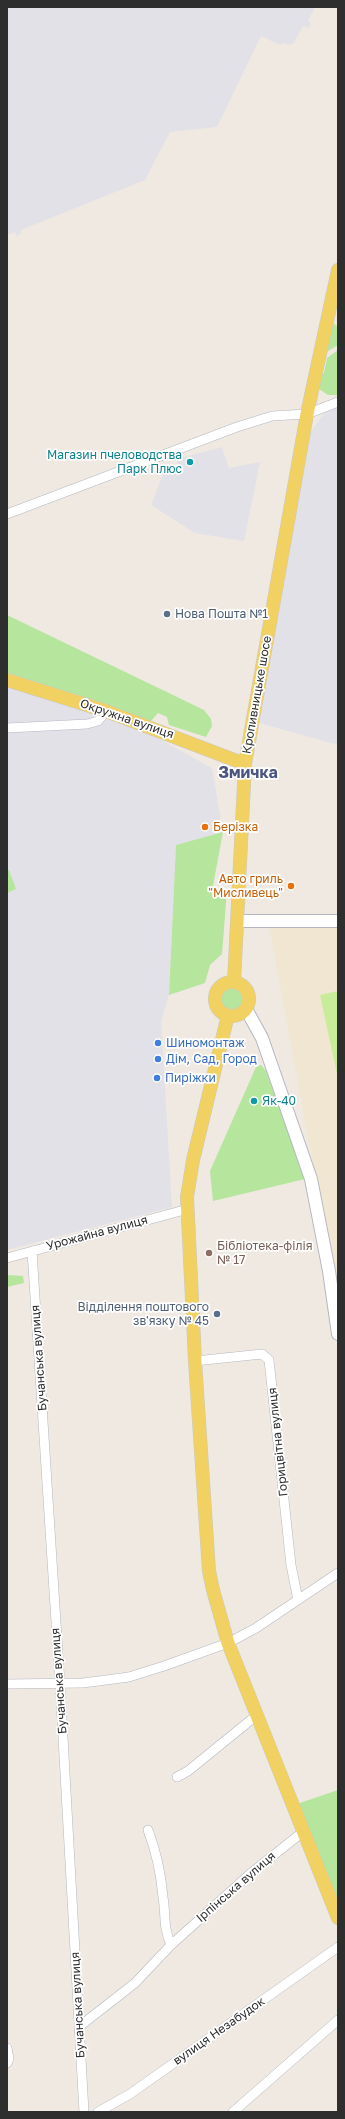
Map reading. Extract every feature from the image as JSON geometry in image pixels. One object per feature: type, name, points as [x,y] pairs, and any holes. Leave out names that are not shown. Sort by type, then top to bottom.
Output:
[{"type":"main road","name":"Кропивницьке шосе","points":[[234,982],[245,764],[307,414],[338,270]]},
{"type":"main road","name":"Окружна вулиця","points":[[7,680],[106,711],[245,764]]},
{"type":"main road","points":[[238,921],[338,921]]},
{"type":"main road","points":[[234,982],[242,985],[248,992],[249,1002],[246,1009],[237,1015],[228,1015],[218,1008],[215,996],[219,988],[226,983],[234,982]]},
{"type":"main road","points":[[246,1009],[262,1038],[311,1179],[329,1271],[338,1334]]},
{"type":"main road","points":[[228,1015],[193,1160],[188,1209],[195,1361],[209,1571],[228,1643],[338,1918]]},
{"type":"street","points":[[7,514],[237,427],[272,416],[307,414],[338,402]]},
{"type":"street","points":[[7,728],[87,724],[98,721],[106,711]]},
{"type":"street","name":"Урожайна вулиця","points":[[7,1258],[188,1209]]},
{"type":"street","name":"Бучанська вулиця","points":[[32,1250],[60,1684],[84,2112]]},
{"type":"street","name":"Горицвітна вулиця","points":[[195,1361],[262,1354],[269,1360],[291,1565],[298,1600]]},
{"type":"street","points":[[7,1684],[83,1683],[129,1677],[228,1643],[298,1600],[338,1573]]},
{"type":"street","points":[[177,1777],[188,1771],[257,1715]]},
{"type":"street","points":[[148,1830],[156,1857],[164,1897],[165,1931],[171,1945]]},
{"type":"street","name":"Ірпінська вулиця","points":[[80,2026],[135,1983],[171,1945],[261,1865],[304,1831]]},
{"type":"street","name":"вулиця Незабудок","points":[[98,2112],[130,2094],[338,1947]]},
{"type":"street","points":[[233,2112],[338,2020]]},
{"type":"street","points":[[7,2048],[8,2061]]},
{"type":"shaded area","points":[[7,7],[315,7],[308,21],[311,23],[309,28],[303,26],[293,44],[288,45],[283,43],[280,45],[261,36],[217,127],[170,132],[145,180],[21,230],[22,233],[16,236],[15,232],[7,235]]},
{"type":"shaded area","points":[[338,405],[338,745],[259,723],[309,434],[326,411]]},
{"type":"shaded area","points":[[222,447],[229,468],[260,462],[244,541],[195,533],[151,505],[164,472],[178,467],[177,459]]},
{"type":"shaded area","points":[[7,687],[134,725],[212,768],[223,832],[176,846],[169,995],[161,1021],[172,1207],[7,1250]]},
{"type":"shaded area","points":[[269,925],[338,926],[338,1270],[334,1271],[315,1177]]},
{"type":"green space","points":[[332,322],[338,327],[338,345],[325,353]]},
{"type":"green space","points":[[338,350],[338,395],[328,395],[319,389],[320,376],[324,373],[327,358]]},
{"type":"green space","points":[[7,615],[204,710],[211,719],[212,726],[206,737],[169,725],[167,717],[158,713],[151,721],[7,673]]},
{"type":"green space","points":[[223,832],[212,891],[227,890],[222,954],[210,965],[205,983],[169,995],[176,845]]},
{"type":"green space","points":[[7,870],[9,870],[16,889],[7,893]]},
{"type":"green space","points":[[232,988],[240,991],[243,999],[240,1007],[232,1010],[224,1007],[221,999],[224,991]]},
{"type":"green space","points":[[338,991],[338,1074],[337,1074],[320,995]]},
{"type":"green space","points":[[261,1065],[266,1071],[305,1179],[213,1201],[210,1171],[256,1067]]},
{"type":"green space","points":[[7,1275],[23,1276],[24,1283],[7,1287]]},
{"type":"green space","points":[[338,1790],[338,1918],[294,1805]]},
{"type":"place","name":"Магазин пчеловодства Парк Плюс","points":[[190,462]]},
{"type":"place","name":"Нова Пошта №1","points":[[167,614]]},
{"type":"place","name":"Берізка","points":[[205,827]]},
{"type":"place","name":"Авто гриль \"Мисливець\"","points":[[291,886]]},
{"type":"place","name":"Шиномонтаж","points":[[158,1043]]},
{"type":"place","name":"Дім, Сад, Город","points":[[158,1059]]},
{"type":"place","name":"Пиріжки","points":[[157,1078]]},
{"type":"place","name":"Як-40","points":[[254,1101]]},
{"type":"place","name":"Бібліотека-філія № 17","points":[[209,1253]]},
{"type":"place","name":"Відділення поштового зв'язку № 45","points":[[217,1314]]},
{"type":"district","name":"Змичка","points":[[248,773]]}]
